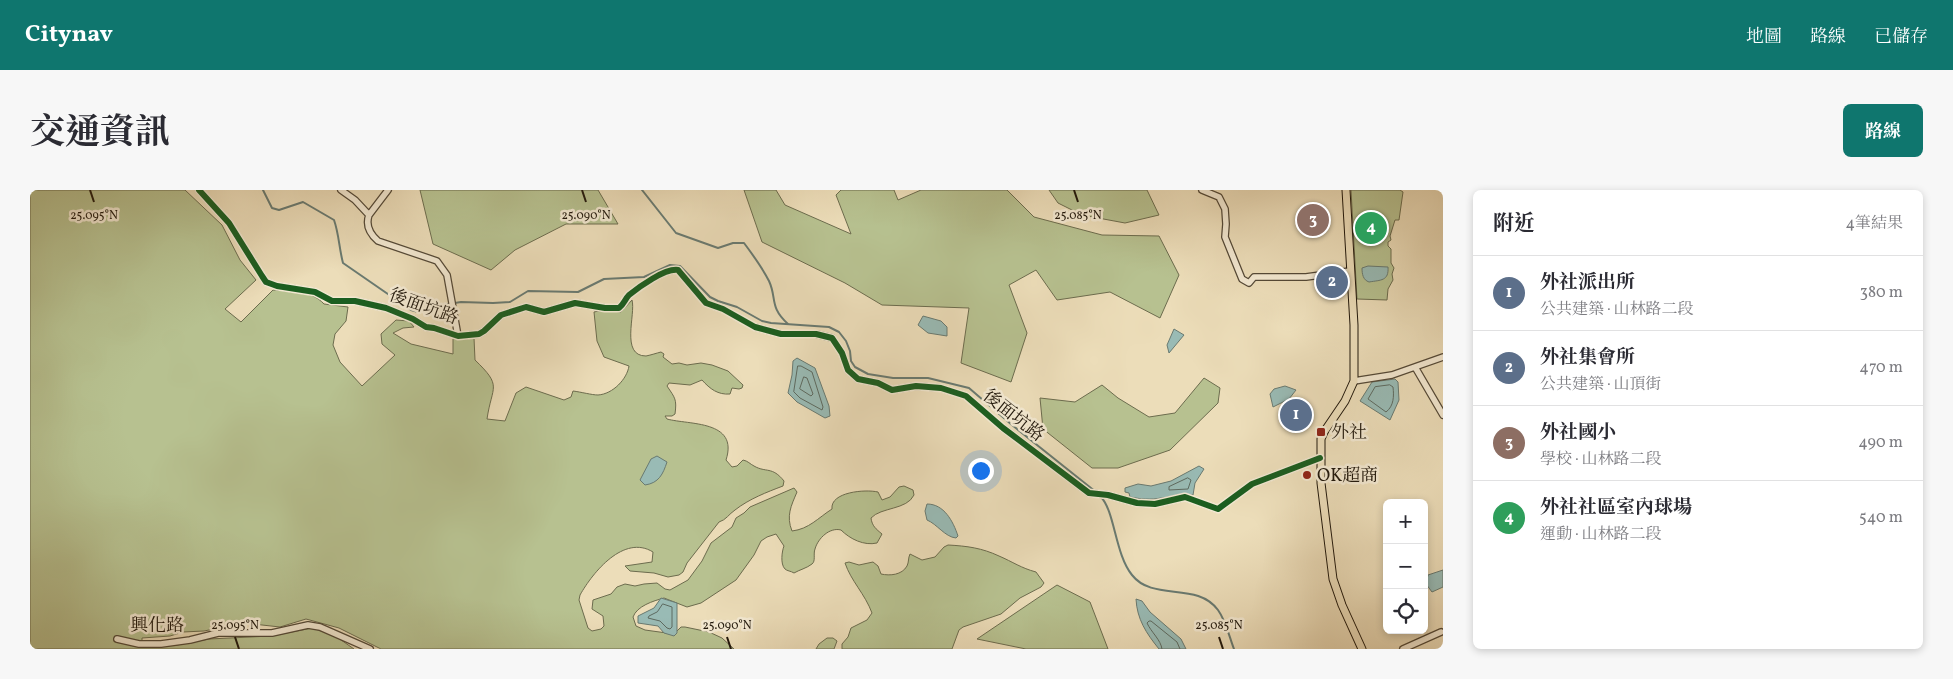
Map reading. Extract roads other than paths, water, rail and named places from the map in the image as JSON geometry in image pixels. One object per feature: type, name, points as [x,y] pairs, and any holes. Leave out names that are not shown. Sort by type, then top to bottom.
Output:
[{"type":"main road","points":[[1346,190],[1354,325],[1354,381],[1345,402],[1324,432],[1321,439],[1320,458],[1322,495],[1333,579],[1342,605],[1362,649]]},
{"type":"street","name":"後面坑路","points":[[199,190],[229,223],[262,276],[271,284],[316,292],[332,301],[355,301],[386,308],[413,319],[426,327],[458,336],[479,334],[501,315],[526,307],[544,312],[574,303],[605,308],[619,308],[629,295],[648,282],[668,270],[678,270],[706,303],[723,309],[755,327],[781,334],[816,334],[832,338],[842,353],[848,370],[858,379],[878,383],[892,390],[916,386],[941,388],[966,396],[1003,428],[1084,490],[1092,493],[1137,503],[1155,504],[1185,498],[1218,509],[1252,484],[1320,458]]},
{"type":"street","points":[[341,190],[355,200],[369,215]]},
{"type":"street","points":[[388,190],[369,215],[367,222],[370,234],[378,242],[437,260],[447,275],[458,336]]},
{"type":"street","points":[[1202,190],[1219,197],[1224,209],[1226,224],[1224,237],[1242,279],[1249,283],[1254,277],[1306,277],[1350,271]]},
{"type":"street","points":[[1354,381],[1392,375],[1443,357]]},
{"type":"street","points":[[1416,367],[1443,414]]},
{"type":"street","name":"興化路","points":[[117,639],[139,644],[161,644],[190,640],[218,633],[272,634],[308,625],[320,627],[370,649]]},
{"type":"street","points":[[1403,649],[1441,632]]},
{"type":"water","points":[[1368,266],[1388,267],[1386,277],[1369,282],[1365,280],[1362,268]]},
{"type":"water","points":[[923,316],[941,321],[947,327],[947,336],[928,333],[918,325]]},
{"type":"water","points":[[1174,329],[1184,335],[1169,353],[1167,345]]},
{"type":"water","points":[[797,358],[815,368],[829,406],[830,416],[825,418],[797,402],[788,393],[793,361]]},
{"type":"water","points":[[1395,379],[1398,382],[1399,400],[1390,420],[1360,401],[1372,382]]},
{"type":"water","points":[[1285,386],[1296,390],[1289,399],[1273,407],[1270,394],[1274,389]]},
{"type":"water","points":[[657,456],[667,462],[664,470],[657,480],[645,485],[640,480],[651,459]]},
{"type":"water","points":[[1199,466],[1204,469],[1195,483],[1193,495],[1146,499],[1130,497],[1129,493],[1125,492],[1125,488],[1138,484],[1151,486],[1171,481]]},
{"type":"water","points":[[927,504],[938,507],[947,514],[956,530],[958,536],[956,538],[948,535],[927,520],[925,511]]},
{"type":"water","points":[[1443,570],[1443,587],[1432,592],[1428,587],[1428,575]]},
{"type":"water","points":[[661,598],[677,603],[677,633],[674,636],[664,633],[658,626],[638,623],[638,616],[654,608]]},
{"type":"water","points":[[1136,599],[1142,601],[1150,612],[1181,639],[1186,649],[1159,649],[1143,626],[1138,613]]},
{"type":"waterway","points":[[263,190],[272,208],[279,210],[303,202],[334,220],[343,263],[411,310],[418,312],[461,302],[510,302],[528,291],[578,292],[604,279],[644,277],[670,265],[680,266],[710,297],[737,307],[762,321],[829,327],[839,332],[846,341],[851,361],[855,367],[868,374],[893,378],[928,378],[969,388],[1096,492]]},
{"type":"waterway","points":[[642,190],[676,233],[718,248],[733,243],[744,243],[766,276],[778,312],[788,324]]},
{"type":"waterway","points":[[1101,497],[1106,504],[1122,556],[1132,575],[1141,583],[1151,588],[1187,593],[1209,601],[1221,614],[1234,649]]},
{"type":"place","name":"外社國小","points":[[1313,220]]},
{"type":"place","name":"外社社區室內球場","points":[[1371,228]]},
{"type":"place","name":"外社集會所","points":[[1332,282]]},
{"type":"place","name":"外社派出所","points":[[1296,415]]},
{"type":"place","name":"外社","points":[[1321,432]]},
{"type":"place","name":"OK超商","points":[[1307,475]]}]
